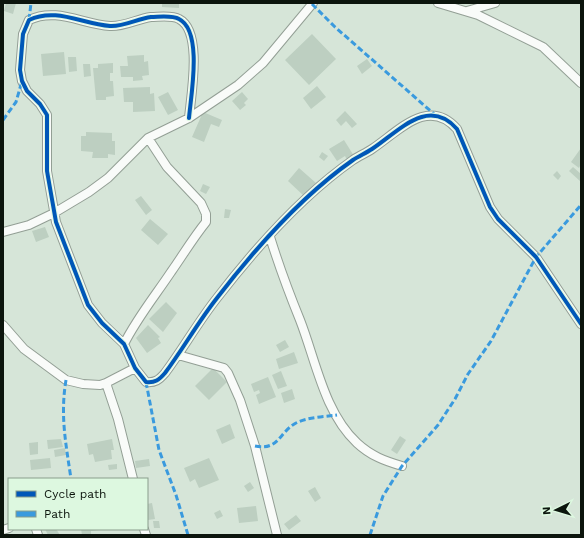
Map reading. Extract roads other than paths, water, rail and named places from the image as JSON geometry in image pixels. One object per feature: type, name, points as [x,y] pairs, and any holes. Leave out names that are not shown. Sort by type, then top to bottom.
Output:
[{"type":"street","points":[[3,232],[29,225],[54,213],[99,186],[148,138],[189,118],[238,85],[262,64],[313,3]]},
{"type":"street","points":[[438,3],[486,18],[543,47],[581,83]]},
{"type":"street","points":[[465,12],[495,3]]},
{"type":"street","points":[[189,118],[194,70],[193,46],[187,27],[180,19],[152,17],[111,26],[54,15],[44,15],[29,20],[23,34],[20,70],[24,86],[40,104],[47,115],[47,171],[54,213],[88,304],[102,323],[124,344],[134,368],[146,382],[152,383],[162,377],[217,298],[299,205],[354,159],[371,150],[407,124],[434,114],[442,116],[448,120],[462,138],[490,207],[498,219],[536,257],[581,324]]},
{"type":"street","points":[[124,344],[150,301],[206,222],[207,218],[201,203],[167,167],[148,138]]},
{"type":"street","points":[[270,237],[287,292],[300,321],[321,382],[342,426],[366,452],[377,459],[402,466]]},
{"type":"street","points":[[3,325],[30,353],[66,380],[91,385],[106,384],[134,368]]},
{"type":"street","points":[[178,355],[217,366],[228,372],[240,400],[255,446],[277,535]]},
{"type":"street","points":[[106,384],[122,432],[133,478]]}]
